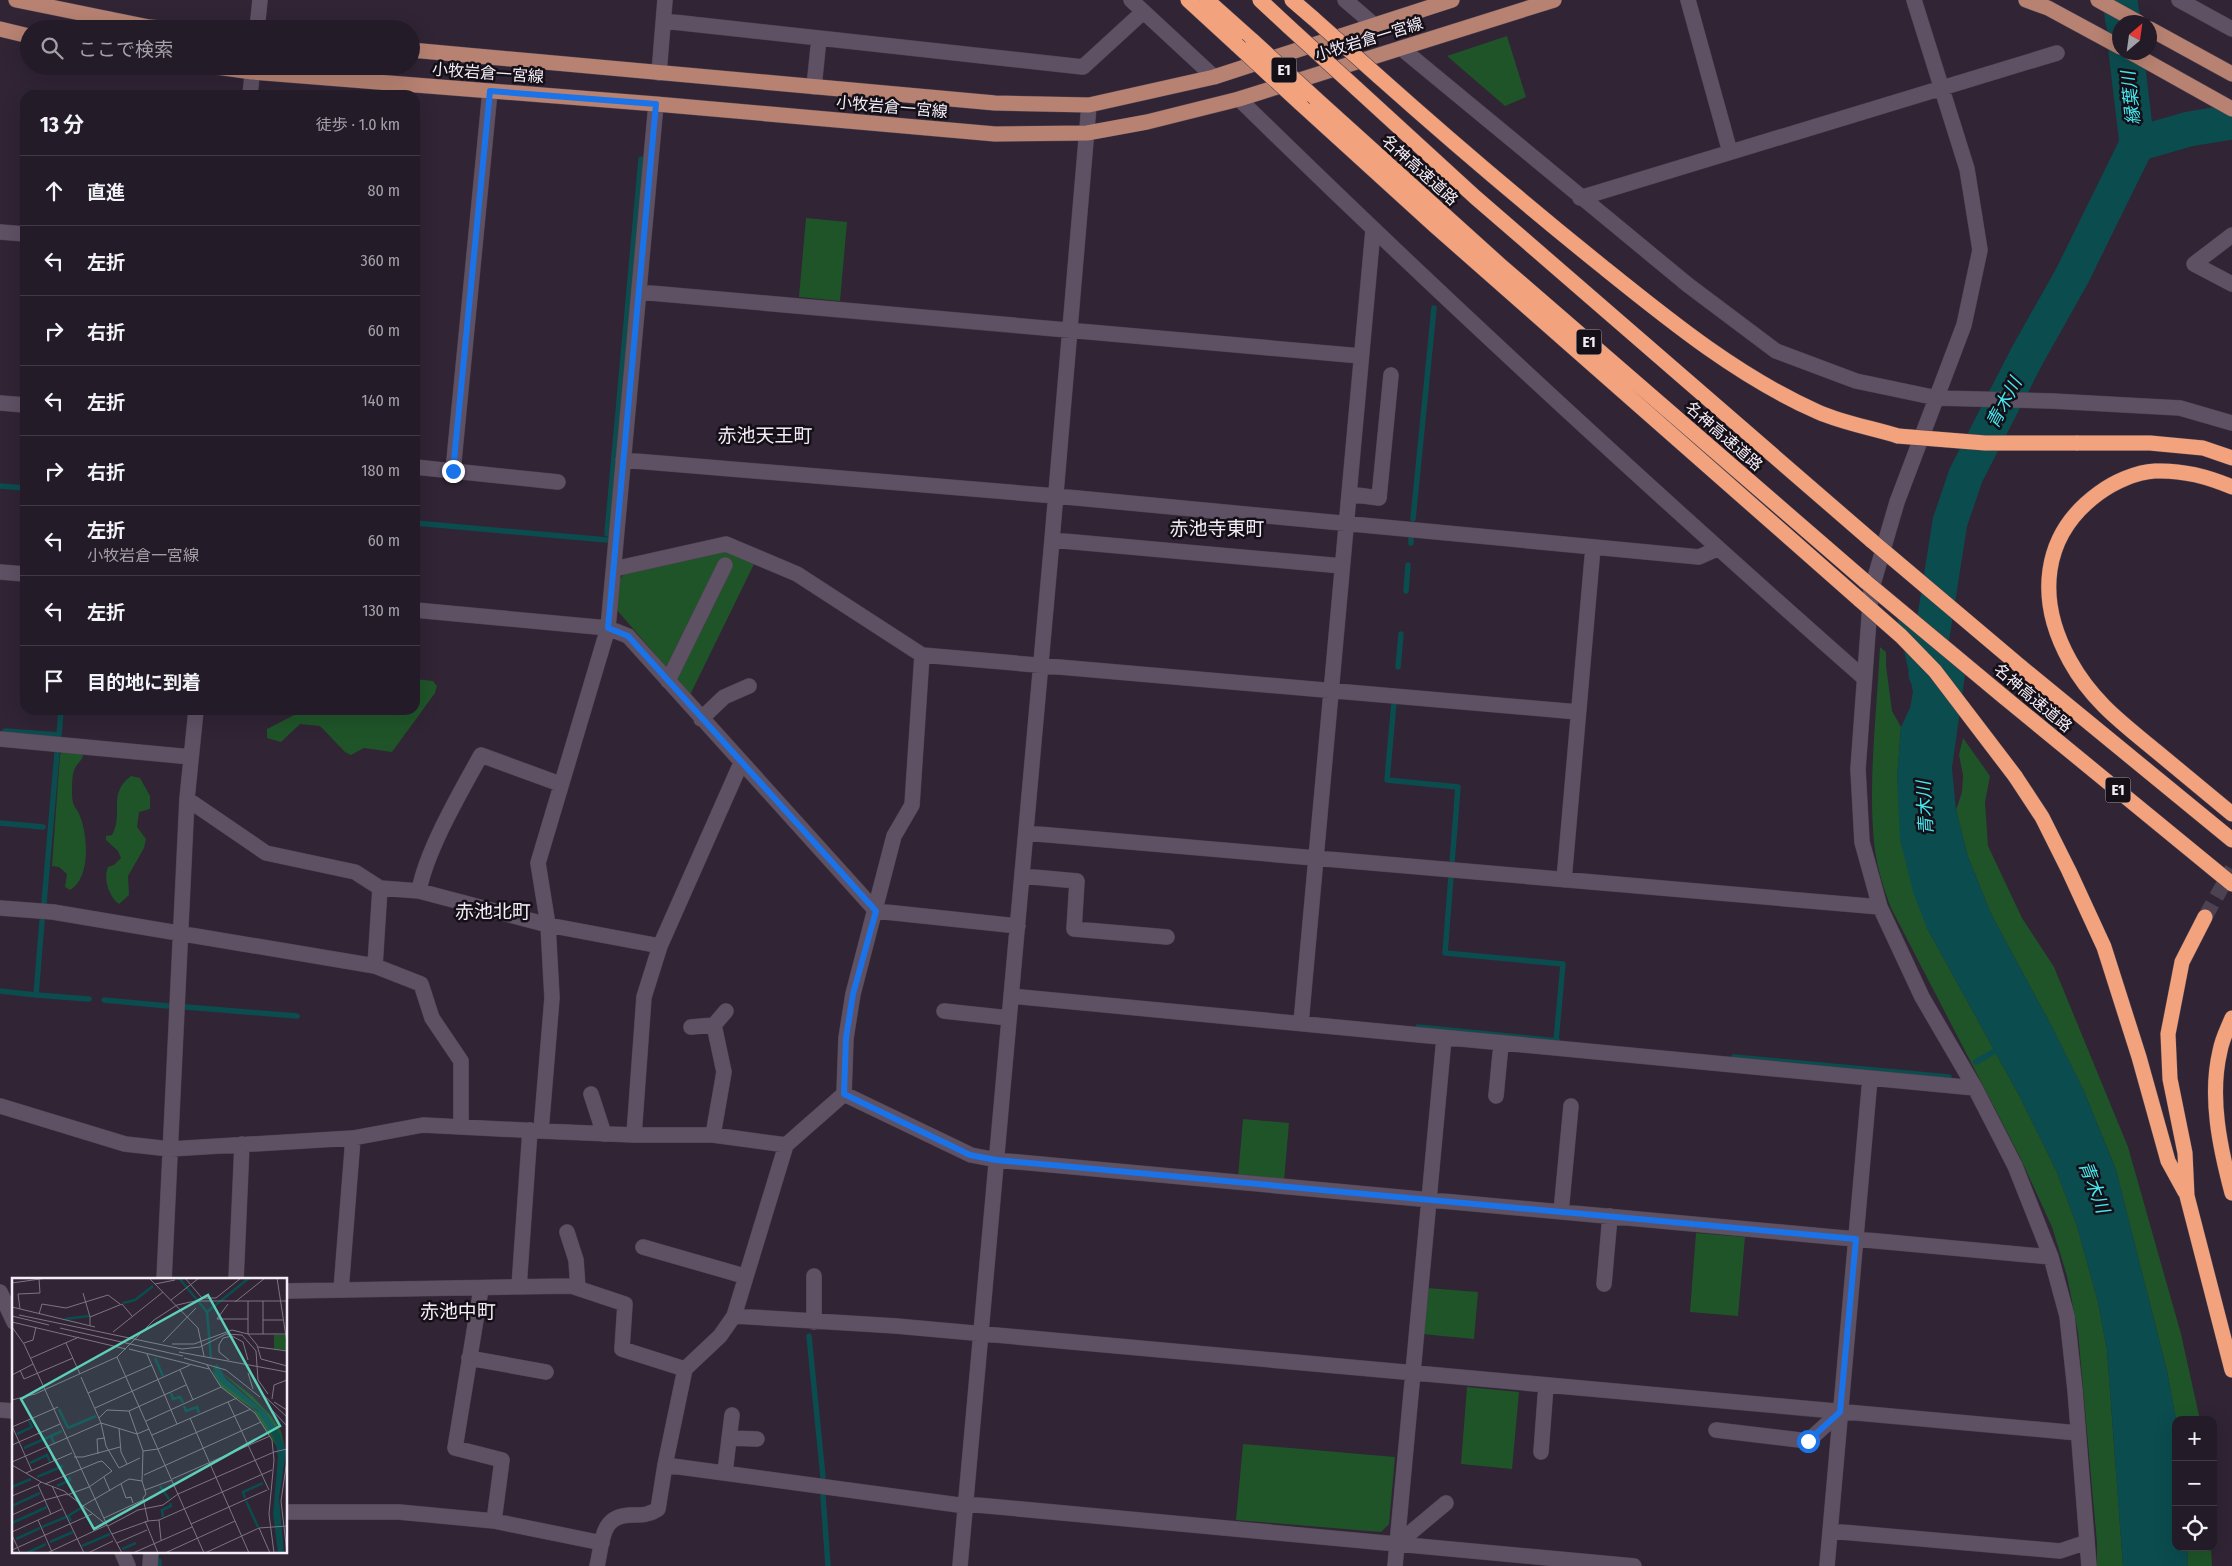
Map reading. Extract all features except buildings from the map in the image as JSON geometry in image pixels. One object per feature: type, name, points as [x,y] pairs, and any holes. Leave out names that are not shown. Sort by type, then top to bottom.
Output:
[{"type":"highway","points":[[1188,0],[1434,225],[1901,636],[1935,671],[2015,776],[2042,817],[2065,863],[2104,947],[2168,1161],[2187,1196]]},
{"type":"highway","name":"名神高速道路","points":[[1207,0],[1500,265],[1866,582],[2232,884]]},
{"type":"highway","name":"名神高速道路","points":[[1260,0],[1520,237],[1872,541],[2021,667],[2232,840]]},
{"type":"highway","points":[[1292,0],[1495,180],[1659,312],[1726,361],[1774,391],[1820,413],[1898,436],[1985,443],[2150,443],[2194,447],[2232,458]]},
{"type":"highway","points":[[2232,487],[2203,475],[2154,471],[2114,482],[2080,507],[2057,540],[2048,581],[2052,620],[2070,661],[2103,707],[2232,814]]},
{"type":"highway","points":[[2205,917],[2182,962],[2168,1034],[2170,1079],[2185,1153],[2187,1196],[2232,1370]]},
{"type":"highway","points":[[2232,1018],[2220,1050],[2216,1088],[2220,1148],[2232,1193]]},
{"type":"main road","points":[[16,0],[114,20]]},
{"type":"main road","name":"小牧岩倉一宮線","points":[[420,51],[995,103],[1089,104],[1214,77],[1452,0]]},
{"type":"main road","name":"小牧岩倉一宮線","points":[[317,75],[995,134],[1087,133],[1147,122],[1239,99],[1554,0]]},
{"type":"main road","points":[[2026,0],[2048,8],[2112,42]]},
{"type":"main road","points":[[2098,0],[2125,15]]},
{"type":"main road","points":[[0,29],[20,34]]},
{"type":"main road","points":[[2157,33],[2232,74]]},
{"type":"main road","points":[[2144,60],[2232,109]]},
{"type":"street","points":[[258,20],[260,0]]},
{"type":"street","points":[[659,73],[665,0]]},
{"type":"street","points":[[1131,0],[1214,77]]},
{"type":"street","points":[[1345,0],[1373,24]]},
{"type":"street","points":[[1688,0],[1730,152]]},
{"type":"street","points":[[1914,0],[1967,169],[1980,250],[1964,325],[1897,502],[1871,592],[1858,769],[1862,842],[1880,907],[1922,997],[1975,1088],[2015,1166],[2051,1257],[2067,1316],[2089,1566]]},
{"type":"street","points":[[2179,0],[2232,29]]},
{"type":"street","points":[[664,21],[1083,67],[1143,12]]},
{"type":"street","points":[[814,87],[819,38]]},
{"type":"street","points":[[1401,48],[1580,198],[1688,285],[1776,351],[1856,381],[1937,398],[2052,401],[2180,408],[2232,424]]},
{"type":"street","points":[[1580,198],[2057,53]]},
{"type":"street","points":[[250,90],[252,75]]},
{"type":"street","points":[[453,471],[490,91]]},
{"type":"street","points":[[1239,99],[1373,230],[1717,549],[1864,678]]},
{"type":"street","points":[[519,1288],[535,1130],[552,998],[548,925],[538,863],[608,628],[656,104]]},
{"type":"street","points":[[960,1566],[1010,1018],[1089,104]]},
{"type":"street","points":[[1301,1023],[1373,230]]},
{"type":"street","points":[[0,232],[20,234]]},
{"type":"street","points":[[2232,235],[2194,264],[2232,284]]},
{"type":"street","points":[[639,292],[1070,328],[1361,356]]},
{"type":"street","points":[[1349,494],[1379,498],[1391,375]]},
{"type":"street","points":[[0,403],[20,405]]},
{"type":"street","points":[[623,460],[1056,496],[1699,557],[1717,549]]},
{"type":"street","points":[[420,468],[558,482]]},
{"type":"street","points":[[1052,540],[1342,566]]},
{"type":"street","points":[[614,569],[726,544],[797,574],[922,655],[1578,712]]},
{"type":"street","points":[[1564,880],[1593,547]]},
{"type":"street","points":[[668,681],[725,564]]},
{"type":"street","points":[[0,573],[20,574]]},
{"type":"street","points":[[420,610],[608,628],[628,636],[876,911],[1018,926]]},
{"type":"street","points":[[597,1566],[606,1525],[619,1515],[649,1515],[658,1510],[664,1465],[684,1369],[720,1336],[734,1316],[744,1276],[786,1145],[844,1094],[846,1038],[853,994],[894,836],[912,805],[922,655]]},
{"type":"street","points":[[701,719],[724,697],[749,686]]},
{"type":"street","points":[[164,1278],[187,799],[195,715]]},
{"type":"street","points":[[0,740],[191,757]]},
{"type":"street","points":[[419,890],[421,877],[455,802],[481,755],[560,784]]},
{"type":"street","points":[[634,1136],[644,997],[660,946],[741,763]]},
{"type":"street","points":[[187,799],[266,853],[355,872],[380,888],[419,890],[548,925],[660,946]]},
{"type":"street","points":[[1026,833],[1880,907]]},
{"type":"street","points":[[1022,876],[1077,881],[1074,929],[1167,937]]},
{"type":"street","points":[[375,966],[380,888]]},
{"type":"street","points":[[0,908],[53,912],[375,966],[421,984],[432,1018],[462,1061],[461,1126]]},
{"type":"street","points":[[1011,996],[1975,1088]]},
{"type":"street","points":[[691,1027],[714,1025],[726,1011]]},
{"type":"street","points":[[944,1011],[1010,1018]]},
{"type":"street","points":[[713,1135],[724,1072],[714,1025]]},
{"type":"street","points":[[1395,1566],[1444,1038]]},
{"type":"street","points":[[1496,1096],[1500,1044]]},
{"type":"street","points":[[1827,1566],[1870,1078]]},
{"type":"street","points":[[591,1094],[604,1134]]},
{"type":"street","points":[[844,1094],[970,1155],[996,1160],[2051,1257]]},
{"type":"street","points":[[0,1106],[125,1144],[170,1149],[353,1138],[423,1125],[634,1136],[713,1135],[786,1145]]},
{"type":"street","points":[[1561,1212],[1571,1106]]},
{"type":"street","points":[[341,1290],[353,1138]]},
{"type":"street","points":[[236,1278],[242,1144]]},
{"type":"street","points":[[1604,1284],[1610,1216]]},
{"type":"street","points":[[568,1232],[576,1260],[578,1288]]},
{"type":"street","points":[[642,1247],[744,1276]]},
{"type":"street","points":[[814,1276],[814,1322]]},
{"type":"street","points":[[288,1291],[572,1286],[625,1304],[622,1349],[684,1369]]},
{"type":"street","points":[[481,1289],[455,1448],[502,1460],[494,1522]]},
{"type":"street","points":[[0,1293],[12,1318]]},
{"type":"street","points":[[734,1316],[896,1326],[2078,1433]]},
{"type":"street","points":[[469,1358],[546,1372]]},
{"type":"street","points":[[1540,1452],[1546,1385]]},
{"type":"street","points":[[1716,1430],[1808,1441],[1840,1412]]},
{"type":"street","points":[[725,1472],[732,1415]]},
{"type":"street","points":[[729,1438],[757,1439]]},
{"type":"street","points":[[664,1465],[966,1505],[1634,1566]]},
{"type":"street","points":[[1397,1544],[1446,1503]]},
{"type":"street","points":[[288,1512],[399,1512],[494,1522],[602,1543]]},
{"type":"street","points":[[1830,1531],[2060,1551],[2087,1542]]},
{"type":"street","points":[[123,1554],[128,1566]]},
{"type":"green space","points":[[1507,36],[1526,97],[1505,106],[1447,56]]},
{"type":"green space","points":[[806,218],[847,222],[840,301],[799,297]]},
{"type":"green space","points":[[725,550],[755,562],[690,695],[617,610],[619,581],[625,572]]},
{"type":"green space","points":[[1880,647],[1886,652],[1892,711],[1901,727],[1897,779],[1927,928],[2020,1097],[2056,1170],[2077,1226],[2098,1302],[2107,1350],[2123,1566],[2097,1566],[2097,1543],[2078,1332],[2067,1276],[2052,1227],[2020,1157],[1891,908],[1880,875],[1874,842],[1872,794]]},
{"type":"green space","points":[[420,680],[433,681],[437,686],[435,693],[420,714]]},
{"type":"green space","points":[[294,715],[419,715],[392,752],[364,748],[351,755],[345,752],[320,726],[300,724],[281,742],[267,738],[267,729]]},
{"type":"green space","points":[[1963,738],[1990,776],[1985,802],[1988,846],[2022,918],[2054,967],[2128,1147],[2181,1334],[2199,1416],[2175,1416],[2167,1371],[2116,1170],[2083,1089],[1991,914],[1968,857],[1956,810],[1962,792],[1963,775],[1959,755]]},
{"type":"green space","points":[[62,752],[78,752],[83,755],[74,770],[72,797],[83,827],[86,858],[81,877],[70,890],[65,887],[67,874],[59,867],[52,866],[60,755]]},
{"type":"green space","points":[[131,776],[140,778],[150,796],[150,809],[139,812],[137,827],[146,839],[144,848],[128,876],[129,895],[119,904],[112,897],[106,877],[108,867],[114,865],[121,858],[118,851],[106,840],[106,836],[112,835],[117,819],[120,790]]},
{"type":"green space","points":[[1243,1119],[1289,1123],[1284,1181],[1238,1177]]},
{"type":"green space","points":[[1696,1233],[1745,1237],[1738,1316],[1690,1312]]},
{"type":"green space","points":[[1427,1288],[1478,1292],[1474,1339],[1422,1334]]},
{"type":"green space","points":[[1467,1387],[1519,1392],[1512,1469],[1461,1464]]},
{"type":"green space","points":[[1243,1444],[1395,1457],[1389,1524],[1381,1532],[1236,1520]]},
{"type":"green space","points":[[2187,1551],[2211,1551],[2212,1566],[2188,1566]]},
{"type":"water","points":[[1897,617],[1965,675],[1952,768],[1956,810],[1968,857],[1991,914],[2083,1089],[2116,1170],[2167,1371],[2175,1416],[2172,1416],[2172,1551],[2187,1551],[2188,1566],[2123,1566],[2107,1350],[2098,1302],[2077,1226],[2056,1170],[2020,1097],[1927,928],[1914,895],[1900,840],[1897,779],[1901,727],[1910,708],[1913,692]]},
{"type":"waterway","name":"縁葉川","points":[[2120,0],[2122,15]]},
{"type":"waterway","name":"縁葉川","points":[[2127,60],[2137,144]]},
{"type":"waterway","name":"青木川","points":[[1926,674],[1950,522],[1966,475],[2027,356],[2072,276],[2137,144],[2189,129],[2232,122]]},
{"type":"waterway","points":[[607,534],[641,159]]},
{"type":"waterway","points":[[1413,519],[1434,308]]},
{"type":"waterway","points":[[0,486],[20,488]]},
{"type":"waterway","points":[[420,523],[607,540]]},
{"type":"waterway","points":[[1411,537],[1411,543]]},
{"type":"waterway","points":[[1406,591],[1408,565]]},
{"type":"waterway","points":[[1398,667],[1401,634]]},
{"type":"waterway","points":[[1394,702],[1387,780],[1458,787],[1452,863]]},
{"type":"waterway","points":[[5,731],[59,735],[61,715]]},
{"type":"waterway","points":[[44,903],[57,753]]},
{"type":"waterway","points":[[0,823],[43,827]]},
{"type":"waterway","points":[[1451,876],[1445,953],[1563,964],[1556,1041]]},
{"type":"waterway","points":[[0,991],[36,995],[42,921]]},
{"type":"waterway","points":[[36,995],[89,999]]},
{"type":"waterway","points":[[104,1000],[168,1006]]},
{"type":"waterway","points":[[186,1007],[297,1016]]},
{"type":"waterway","points":[[1418,1027],[1558,1041]]},
{"type":"waterway","points":[[1976,1062],[2000,1048]]},
{"type":"waterway","points":[[1734,1057],[1949,1077]]},
{"type":"waterway","points":[[809,1336],[823,1477]]},
{"type":"waterway","points":[[823,1496],[828,1566]]},
{"type":"waterway","points":[[159,1561],[159,1566]]},
{"type":"tunnel","points":[[2205,917],[2232,869]]},
{"type":"district","name":"赤池天王町","points":[[765,435]]},
{"type":"district","name":"赤池寺東町","points":[[1217,528]]},
{"type":"district","name":"赤池北町","points":[[493,911]]},
{"type":"district","name":"赤池中町","points":[[458,1311]]},
{"type":"route","points":[[453,471],[490,91],[656,104],[608,628],[628,636],[876,911],[853,994],[846,1038],[844,1094],[970,1155],[996,1160],[1856,1239],[1840,1412],[1808,1441]]}]
